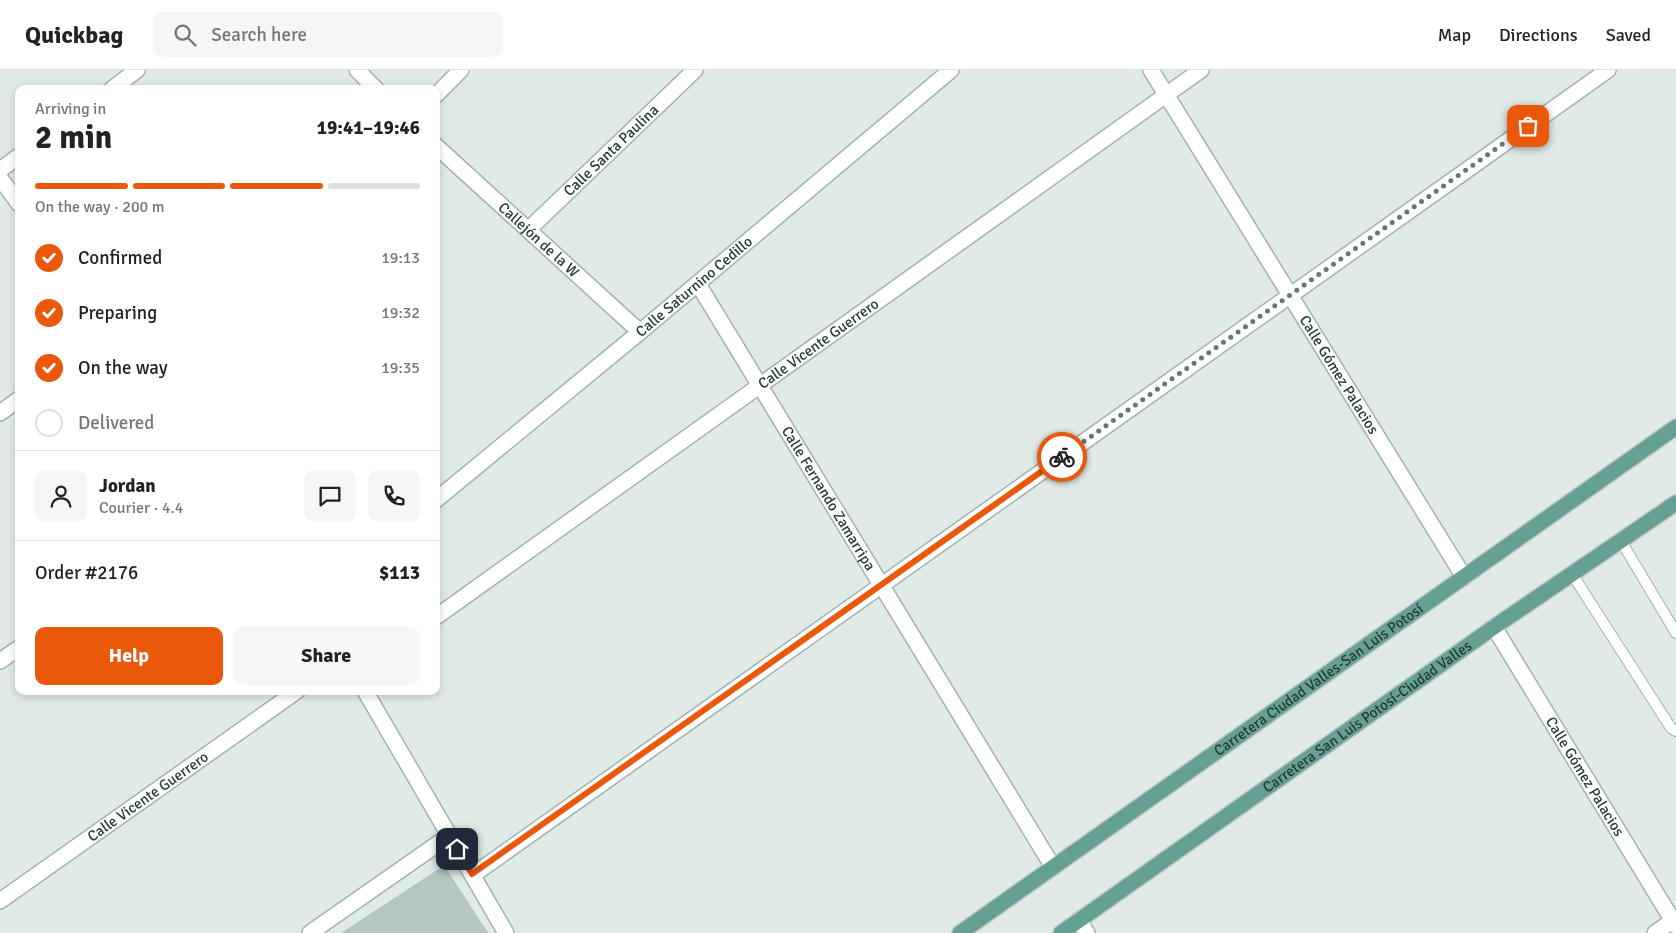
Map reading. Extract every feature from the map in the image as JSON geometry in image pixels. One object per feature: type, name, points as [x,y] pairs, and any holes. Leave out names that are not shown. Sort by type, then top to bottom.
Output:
[{"type":"main road","name":"Carretera Ciudad Valles-San Luis Potosí","points":[[960,933],[1676,427]]},
{"type":"main road","name":"Carretera San Luis Potosí-Ciudad Valles","points":[[1061,933],[1083,927],[1494,627],[1676,503]]},
{"type":"street","points":[[117,85],[138,70]]},
{"type":"street","points":[[357,70],[372,85]]},
{"type":"street","points":[[440,91],[461,70]]},
{"type":"street","name":"Calle Santa Paulina","points":[[528,230],[695,70]]},
{"type":"street","name":"Calle Saturnino Cedillo","points":[[440,497],[698,284],[951,70]]},
{"type":"street","name":"Calle Gómez Palacios","points":[[1151,70],[1464,577]]},
{"type":"street","name":"Calle Vicente Guerrero","points":[[440,614],[1201,70]]},
{"type":"street","points":[[472,874],[1608,70]]},
{"type":"street","name":"Callejón de la W","points":[[440,150],[640,332]]},
{"type":"street","points":[[0,170],[15,159]]},
{"type":"street","points":[[0,178],[15,199]]},
{"type":"street","name":"Calle Fernando Zamarripa","points":[[698,284],[1053,867]]},
{"type":"street","points":[[0,413],[15,403]]},
{"type":"street","name":"Calle Gómez Palacios","points":[[1494,627],[1675,922]]},
{"type":"street","points":[[0,661],[15,651]]},
{"type":"street","name":"Calle Vicente Guerrero","points":[[0,901],[291,695]]},
{"type":"street","points":[[366,695],[506,933]]},
{"type":"street","points":[[310,933],[449,836]]},
{"type":"street","points":[[1655,933],[1675,922]]},
{"type":"lane","points":[[1621,541],[1676,633]]},
{"type":"lane","points":[[1572,574],[1671,728],[1676,732]]},
{"type":"building","points":[[444,866],[479,920],[458,933],[342,933]]},
{"type":"building","points":[[479,920],[488,933],[458,933]]},
{"type":"way so far","points":[[1062,457],[1528,126]]},
{"type":"route","points":[[457,849],[472,874],[1062,457]]}]
